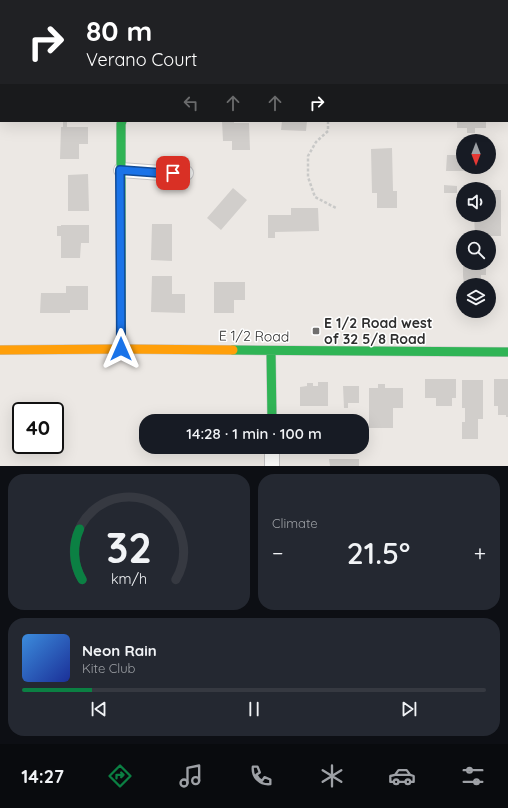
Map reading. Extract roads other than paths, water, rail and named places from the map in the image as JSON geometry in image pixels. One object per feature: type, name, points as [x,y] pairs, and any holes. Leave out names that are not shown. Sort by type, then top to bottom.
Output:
[{"type":"street","points":[[508,0],[508,56]]},
{"type":"street","points":[[121,349],[120,170],[122,122]]},
{"type":"street","points":[[120,170],[186,173]]},
{"type":"street","name":"E 1/2 Road","points":[[0,350],[121,349],[508,352]]},
{"type":"street","points":[[271,351],[272,414]]},
{"type":"street","points":[[272,454],[272,466]]},
{"type":"place","name":"E 1/2 Road west of 32 5/8 Road","points":[[316,331]]}]
